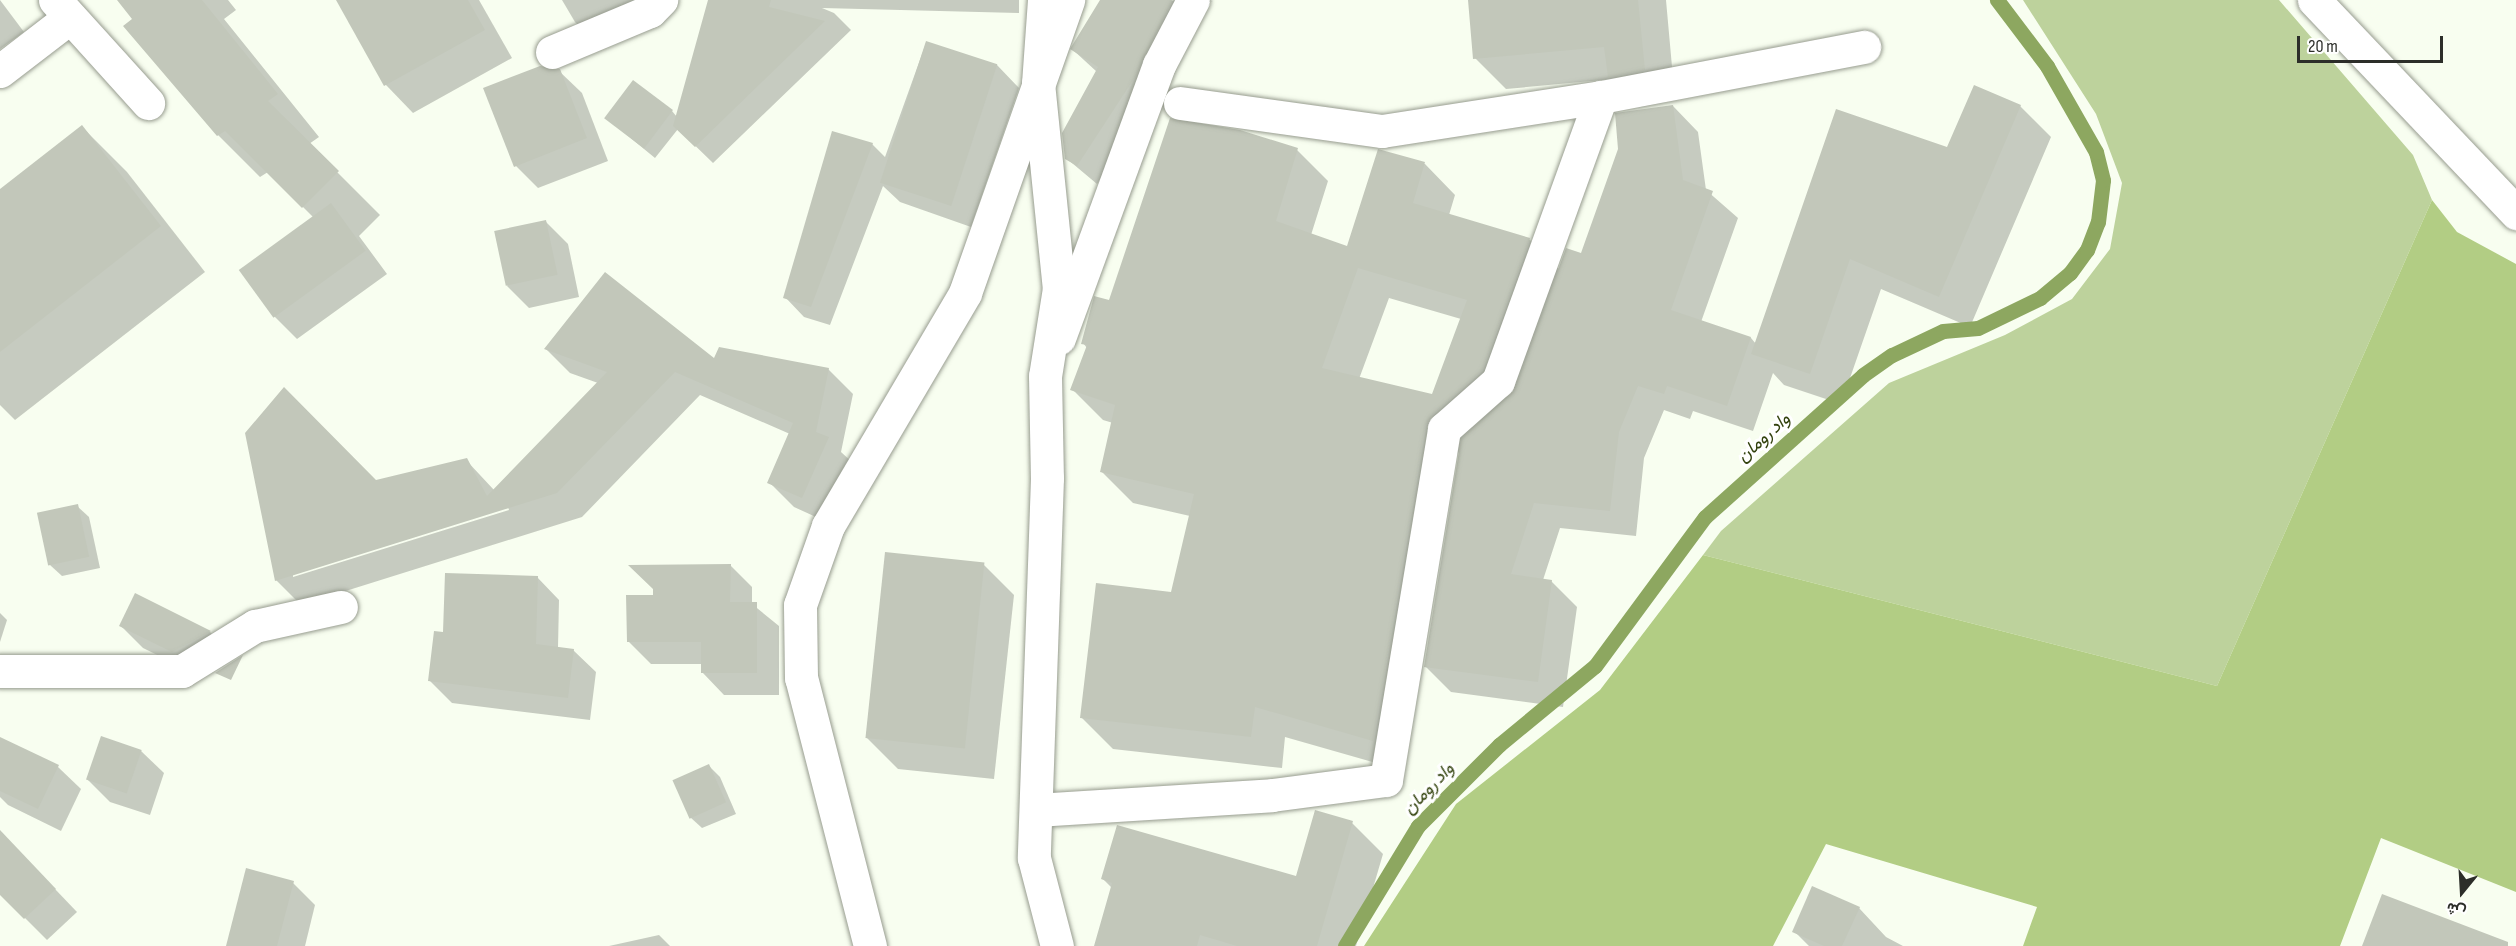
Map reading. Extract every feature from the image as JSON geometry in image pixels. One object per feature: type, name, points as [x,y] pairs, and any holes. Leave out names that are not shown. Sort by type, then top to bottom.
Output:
[{"type":"street","points":[[552,52],[650,10],[661,0]]},
{"type":"street","points":[[1044,0],[1038,82],[1059,288],[1045,376],[1047,478],[1034,858],[1057,946]]},
{"type":"street","points":[[870,946],[801,678],[800,605],[828,526],[965,293],[1068,0]]},
{"type":"street","points":[[1045,376],[1160,65],[1193,0]]},
{"type":"street","points":[[2314,0],[2516,213]]},
{"type":"street","points":[[0,72],[62,8],[148,102]]},
{"type":"street","points":[[1180,103],[1382,130],[1601,97],[1864,46]]},
{"type":"street","points":[[1036,810],[1272,795],[1386,780],[1444,429],[1498,381],[1601,97]]},
{"type":"street","points":[[0,671],[182,671],[255,626],[341,607]]},
{"type":"green space","points":[[2023,0],[2279,0],[2413,155],[2432,200],[2217,686],[1703,555],[1721,531],[1889,383],[2005,335],[2072,299],[2110,249],[2122,183],[2096,114]]},
{"type":"green space","points":[[2432,200],[2457,232],[2516,264],[2516,892],[2381,838],[2340,946],[2023,946],[2037,907],[1826,844],[1773,946],[1364,946],[1456,804],[1600,690],[1703,555],[2217,686]]},
{"type":"building","points":[[117,0],[202,0],[278,94],[268,101],[339,171],[302,208],[225,131],[217,136],[123,26],[132,19]]},
{"type":"building","points":[[336,0],[468,0],[485,30],[384,86]]},
{"type":"building","points":[[708,0],[771,0],[769,7],[825,21],[695,147],[673,126]]},
{"type":"building","points":[[1100,0],[1172,0],[1135,77],[1077,166],[1065,159],[1062,133],[1098,67],[1070,49]]},
{"type":"building","points":[[1468,0],[1638,0],[1645,70],[1608,77],[1604,47],[1473,59]]},
{"type":"building","points":[[926,41],[997,64],[951,206],[880,183]]},
{"type":"building","points":[[540,66],[560,69],[587,138],[514,167],[483,88]]},
{"type":"building","points":[[633,80],[673,110],[644,148],[604,118]]},
{"type":"building","points":[[1974,85],[2021,105],[1939,297],[1850,259],[1810,374],[1751,354],[1836,109],[1947,147]]},
{"type":"building","points":[[1673,105],[1683,180],[1713,191],[1671,310],[1751,337],[1727,406],[1667,386],[1664,394],[1638,386],[1619,432],[1610,511],[1534,503],[1511,574],[1552,580],[1538,682],[1424,667],[1461,439],[1515,388],[1566,248],[1581,253],[1618,149],[1615,113]]},
{"type":"building","points":[[1170,118],[1240,130],[1298,148],[1276,221],[1347,246],[1378,149],[1425,162],[1413,203],[1530,238],[1482,370],[1432,415],[1425,426],[1373,741],[1255,707],[1251,737],[1080,718],[1096,583],[1171,592],[1194,494],[1100,472],[1115,405],[1070,390],[1087,345],[1081,344],[1094,296],[1109,300]],"holes":[[[1358,268],[1467,300],[1432,394],[1322,368]]]},
{"type":"building","points":[[82,125],[161,226],[0,352],[0,189]]},
{"type":"building","points":[[832,131],[873,143],[811,307],[783,298]]},
{"type":"building","points":[[331,203],[366,251],[273,318],[239,270]]},
{"type":"building","points":[[546,220],[558,275],[506,286],[494,231]]},
{"type":"building","points":[[605,272],[714,358],[719,347],[829,368],[816,432],[829,437],[802,498],[767,483],[793,423],[675,372],[557,493],[275,581],[245,433],[284,387],[376,480],[467,458],[487,496],[607,372],[544,349]]},
{"type":"building","points":[[78,504],[89,557],[48,566],[37,513]]},
{"type":"building","points":[[885,552],[984,562],[965,748],[865,738]]},
{"type":"building","points":[[731,564],[730,602],[757,602],[757,673],[701,673],[701,642],[627,642],[626,595],[653,595],[653,589],[628,565]]},
{"type":"building","points":[[445,573],[538,576],[536,644],[574,649],[568,698],[428,681],[434,631],[443,632]]},
{"type":"building","points":[[135,593],[211,631],[172,652],[119,626]]},
{"type":"building","points":[[243,655],[231,680],[215,673]]},
{"type":"building","points":[[101,736],[142,750],[127,793],[86,779]]},
{"type":"building","points":[[0,737],[59,765],[38,809],[0,791]]},
{"type":"building","points":[[709,764],[726,802],[690,819],[672,780]]},
{"type":"building","points":[[1315,810],[1353,821],[1317,946],[1237,946],[1200,935],[1197,946],[1094,946],[1112,883],[1101,879],[1117,825],[1296,876]]},
{"type":"building","points":[[0,830],[56,889],[24,919],[0,895]]},
{"type":"building","points":[[246,868],[294,881],[277,946],[226,946]]},
{"type":"building","points":[[1812,886],[1860,907],[1842,946],[1824,946],[1792,932]]},
{"type":"building","points":[[2382,894],[2508,942],[2508,946],[2362,946]]},
{"type":"waterway","name":"واد رومان","points":[[1345,946],[1418,826],[1499,745],[1595,666],[1705,517],[1863,375],[1892,355],[1943,331],[1978,328],[2040,298],[2070,273],[2087,250],[2098,222],[2103,180],[2096,152],[2047,66],[1997,0]]}]
